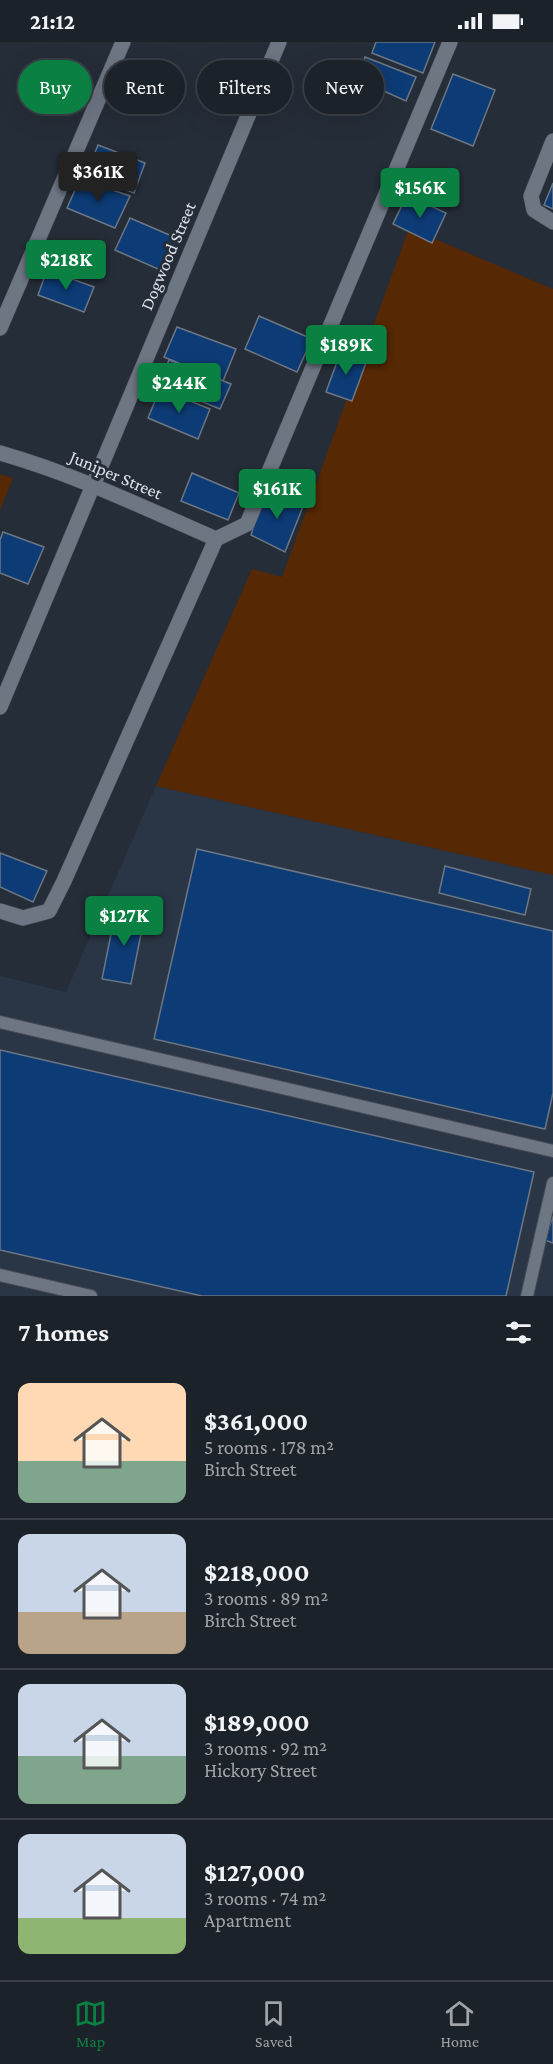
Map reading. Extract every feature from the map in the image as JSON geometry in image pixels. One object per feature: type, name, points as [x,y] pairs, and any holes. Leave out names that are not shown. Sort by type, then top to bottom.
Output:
[{"type":"street","points":[[0,328],[123,42]]},
{"type":"street","name":"Dogwood Street","points":[[0,707],[279,42]]},
{"type":"street","points":[[0,911],[22,918],[49,911],[216,539],[247,524],[450,42]]},
{"type":"street","points":[[553,141],[531,196],[534,210],[553,222]]},
{"type":"street","name":"Juniper Street","points":[[0,453],[29,461],[92,485],[216,539]]},
{"type":"lane","points":[[0,1022],[553,1151]]},
{"type":"lane","points":[[527,1296],[553,1183]]},
{"type":"lane","points":[[0,1275],[91,1296]]},
{"type":"shaded area","points":[[409,228],[553,289],[553,875],[156,786],[252,569],[282,577]]},
{"type":"shaded area","points":[[0,474],[13,478],[0,510]]},
{"type":"shaded area","points":[[156,786],[553,875],[553,1296],[0,1296],[0,976],[66,992]]},
{"type":"building","points":[[376,42],[435,42],[423,73],[372,53]]},
{"type":"building","points":[[384,64],[416,77],[406,101],[384,91]]},
{"type":"building","points":[[453,74],[495,90],[473,146],[431,129]]},
{"type":"building","points":[[98,145],[145,163],[134,193],[86,175]]},
{"type":"building","points":[[80,179],[130,196],[115,228],[67,208]]},
{"type":"building","points":[[553,183],[553,209],[544,205]]},
{"type":"building","points":[[407,195],[446,213],[432,243],[393,224]]},
{"type":"building","points":[[130,218],[181,240],[167,273],[115,250]]},
{"type":"building","points":[[47,270],[94,287],[84,312],[38,295]]},
{"type":"building","points":[[259,316],[312,339],[297,372],[245,349]]},
{"type":"building","points":[[177,327],[236,349],[223,381],[164,357]]},
{"type":"building","points":[[341,351],[367,360],[352,401],[326,392]]},
{"type":"building","points":[[169,360],[231,384],[220,409],[159,384]]},
{"type":"building","points":[[160,389],[210,409],[198,439],[148,418]]},
{"type":"building","points":[[192,473],[239,493],[228,520],[181,501]]},
{"type":"building","points":[[265,491],[304,504],[285,552],[251,535]]},
{"type":"building","points":[[3,532],[44,547],[28,584],[0,573],[0,540]]},
{"type":"building","points":[[197,849],[553,931],[553,1093],[545,1129],[154,1039]]},
{"type":"building","points":[[0,853],[47,871],[33,902],[0,887]]},
{"type":"building","points":[[445,866],[531,889],[525,915],[439,893]]},
{"type":"building","points":[[116,909],[145,914],[131,984],[102,979]]},
{"type":"building","points":[[0,1050],[534,1172],[506,1296],[202,1296],[0,1250]]},
{"type":"building","points":[[553,1216],[553,1243],[545,1240]]}]
